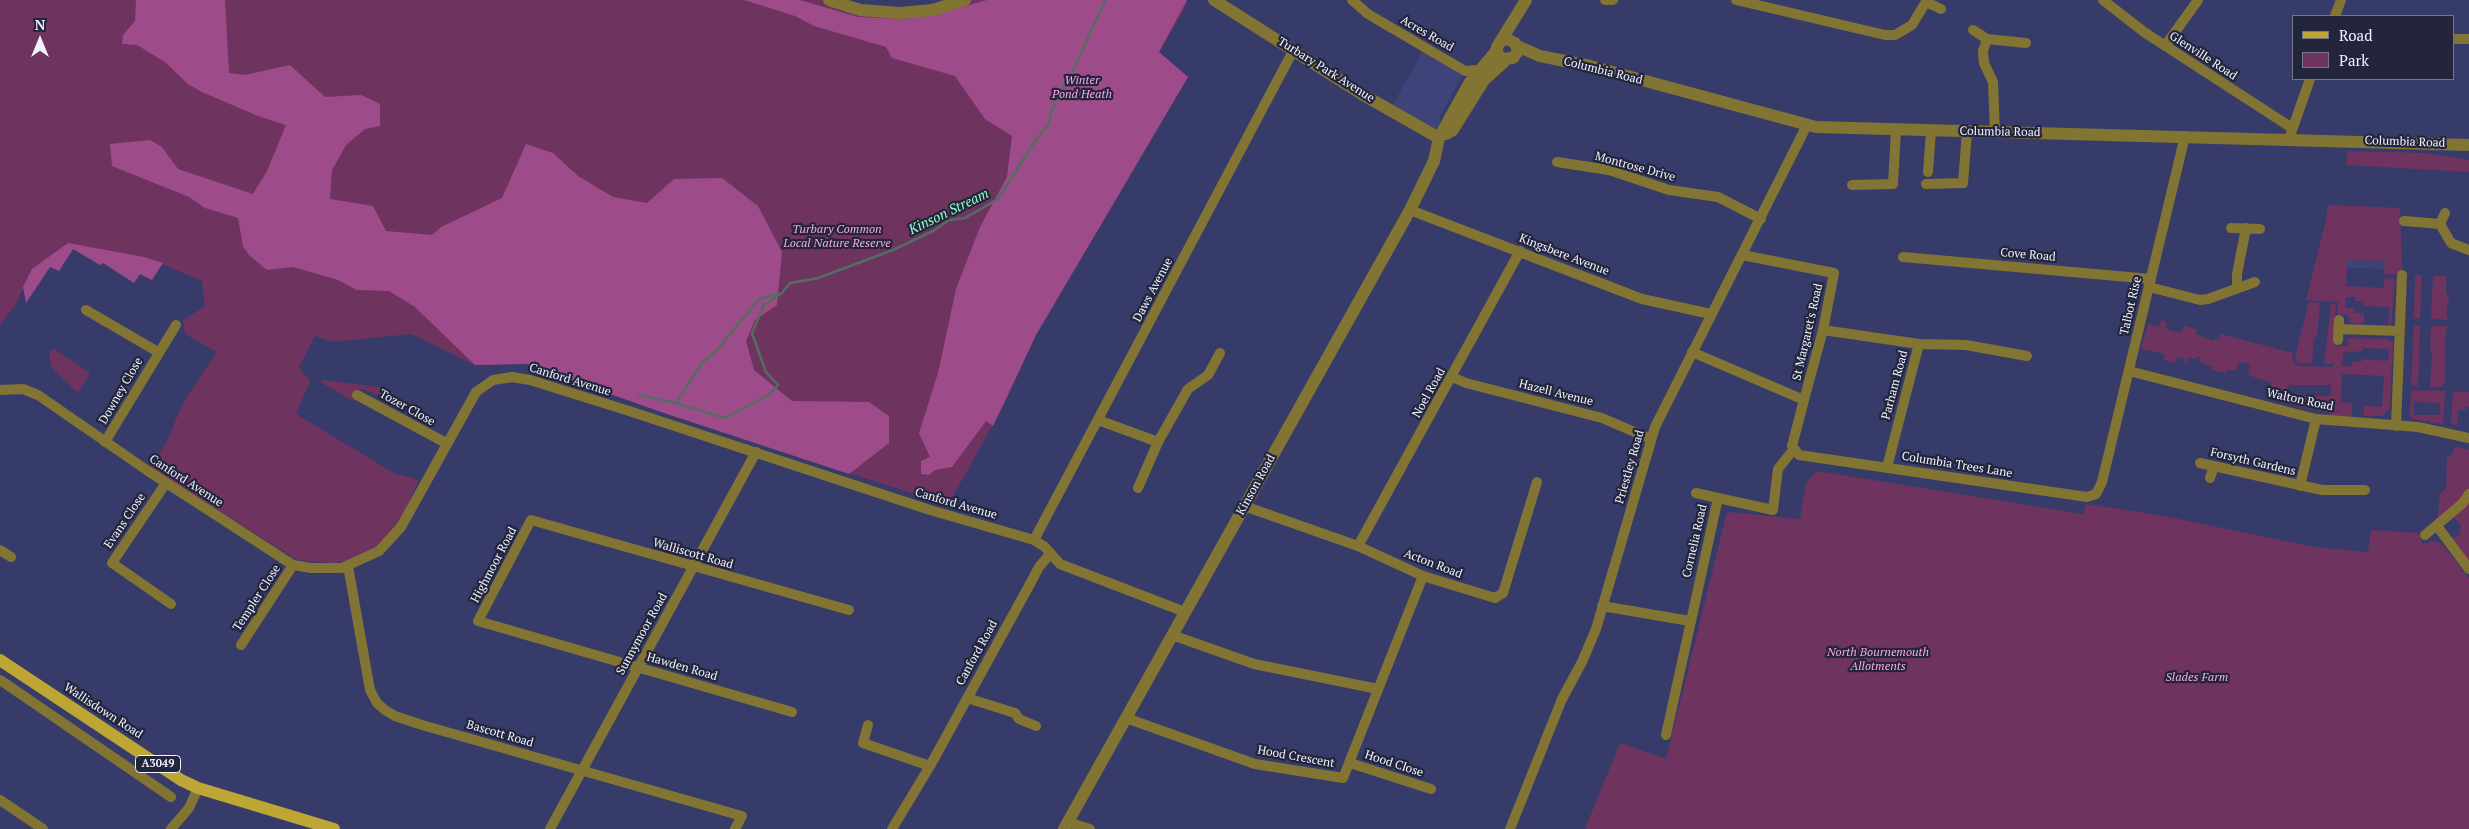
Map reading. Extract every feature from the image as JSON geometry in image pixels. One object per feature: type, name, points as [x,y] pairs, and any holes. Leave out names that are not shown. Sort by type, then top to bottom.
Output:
[{"type":"main road","name":"Wallisdown Road","points":[[0,660],[181,780],[198,788],[334,829]]},
{"type":"street","points":[[829,0],[860,10],[900,13],[932,10],[965,0]]},
{"type":"street","name":"Turbary Park Avenue","points":[[1214,0],[1293,51],[1439,138]]},
{"type":"street","name":"Acres Road","points":[[1352,0],[1368,14],[1471,74]]},
{"type":"street","name":"Kinson Road","points":[[1065,826],[1410,210],[1434,161],[1439,138],[1471,74],[1499,45],[1526,0]]},
{"type":"street","points":[[1605,0],[1613,0]]},
{"type":"street","points":[[1736,0],[1885,35],[1895,35],[1912,25],[1926,1],[1941,9]]},
{"type":"street","name":"Glenville Road","points":[[2103,0],[2291,134]]},
{"type":"street","points":[[2165,46],[2198,0]]},
{"type":"street","points":[[2335,15],[2341,0]]},
{"type":"street","points":[[1439,138],[1452,131],[1484,80],[1513,52],[1513,23]]},
{"type":"street","points":[[1973,30],[1987,39],[2026,42]]},
{"type":"street","points":[[2454,38],[2469,39]]},
{"type":"street","points":[[1507,39],[1513,52],[1500,57],[1499,45],[1507,39]]},
{"type":"street","points":[[1987,39],[1984,63],[1993,82],[1995,132]]},
{"type":"street","name":"Daws Avenue","points":[[1034,540],[1293,51]]},
{"type":"street","name":"Columbia Road","points":[[1513,52],[1590,66],[1807,126],[1966,132],[2185,136],[2291,134],[2469,145]]},
{"type":"street","points":[[2291,134],[2310,80]]},
{"type":"street","name":"Priestley Road","points":[[1510,829],[1562,699],[1582,662],[1602,606],[1659,417],[1807,126]]},
{"type":"street","points":[[1852,185],[1893,184],[1896,130]]},
{"type":"street","points":[[1928,172],[1931,131]]},
{"type":"street","points":[[1926,184],[1963,183],[1966,132]]},
{"type":"street","name":"Talbot Rise","points":[[2102,482],[2185,136]]},
{"type":"street","name":"Montrose Drive","points":[[1557,162],[1609,170],[1669,190],[1718,197],[1761,219]]},
{"type":"street","name":"Kingsbere Avenue","points":[[1410,210],[1642,299],[1711,314]]},
{"type":"street","points":[[2440,224],[2444,213]]},
{"type":"street","points":[[2404,221],[2440,224]]},
{"type":"street","points":[[2440,224],[2451,243],[2469,250]]},
{"type":"street","points":[[2230,228],[2260,229]]},
{"type":"street","points":[[2237,288],[2237,274],[2246,228]]},
{"type":"street","name":"Noel Road","points":[[1358,546],[1520,251]]},
{"type":"street","name":"St Margaret's Road","points":[[1742,255],[1834,273],[1823,330],[1793,438],[1796,452]]},
{"type":"street","name":"Cove Road","points":[[1903,257],[2150,283],[2200,300],[2255,282]]},
{"type":"street","points":[[2396,426],[2402,275]]},
{"type":"street","name":"Downey Close","points":[[86,310],[158,352]]},
{"type":"street","name":"Downey Close","points":[[105,442],[176,325]]},
{"type":"street","points":[[2338,340],[2338,325],[2400,331]]},
{"type":"street","name":"Parham Road","points":[[1823,330],[1919,344],[1887,467]]},
{"type":"street","points":[[1919,344],[1966,345],[2027,356]]},
{"type":"street","name":"St Margaret's Road","points":[[1692,352],[1804,400]]},
{"type":"street","points":[[1138,488],[1158,442],[1188,388],[1208,375],[1220,353]]},
{"type":"street","name":"Walton Road","points":[[2129,371],[2316,419],[2448,432],[2469,438]]},
{"type":"street","name":"Canford Avenue","points":[[0,390],[23,389],[38,395],[166,483],[293,565],[311,568],[348,566],[379,550],[392,538],[407,517],[446,443],[479,388],[493,380],[512,377],[530,380],[930,510],[1034,540],[1045,546],[1060,564],[1185,612]]},
{"type":"street","name":"Hazell Avenue","points":[[1452,377],[1466,383],[1602,418],[1651,439]]},
{"type":"street","name":"Tozer Close","points":[[357,395],[446,443]]},
{"type":"street","name":"Forsyth Gardens","points":[[2300,486],[2316,419]]},
{"type":"street","points":[[1098,420],[1158,442]]},
{"type":"street","name":"Sunnymoor Road","points":[[550,829],[756,452]]},
{"type":"street","name":"Columbia Trees Lane","points":[[1796,452],[2087,497],[2096,494],[2102,482]]},
{"type":"street","name":"Cornelia Road","points":[[1666,735],[1718,498],[1773,510],[1778,469],[1796,452]]},
{"type":"street","name":"Forsyth Gardens","points":[[2200,463],[2322,490],[2365,490]]},
{"type":"street","points":[[2210,478],[2214,466]]},
{"type":"street","name":"Acton Road","points":[[1244,506],[1358,546],[1423,576],[1491,598],[1501,596],[1537,482]]},
{"type":"street","name":"Evans Close","points":[[166,483],[112,563],[171,604]]},
{"type":"street","points":[[1696,493],[1718,498]]},
{"type":"street","points":[[2425,536],[2464,503],[2469,494]]},
{"type":"street","name":"Walliscott Road","points":[[531,520],[849,610]]},
{"type":"street","name":"Highmoor Road","points":[[478,620],[531,520]]},
{"type":"street","points":[[2437,526],[2469,569]]},
{"type":"street","points":[[0,550],[11,557]]},
{"type":"street","name":"Canford Road","points":[[892,829],[930,766],[1039,567],[1050,554]]},
{"type":"street","name":"Templer Close","points":[[241,645],[293,565]]},
{"type":"street","name":"Bascott Road","points":[[348,566],[370,690],[384,710],[395,716],[422,725],[742,816],[735,829]]},
{"type":"street","name":"Hood Crescent","points":[[1126,718],[1255,764],[1343,778],[1423,576]]},
{"type":"street","points":[[1602,606],[1690,622]]},
{"type":"street","name":"Hawden Road","points":[[478,620],[792,712]]},
{"type":"street","points":[[1172,635],[1254,664],[1378,689]]},
{"type":"street","points":[[0,680],[172,796]]},
{"type":"street","points":[[967,698],[1015,714],[1019,720],[1036,726]]},
{"type":"street","points":[[868,725],[863,743],[930,766]]},
{"type":"street","name":"Hood Close","points":[[1350,763],[1431,790]]},
{"type":"street","points":[[171,829],[189,808],[198,788]]},
{"type":"street","points":[[0,800],[43,829]]},
{"type":"street","points":[[1065,826],[1090,829]]},
{"type":"shaded area","points":[[1425,47],[1465,71],[1440,116],[1439,138],[1390,110]]},
{"type":"shaded area","points":[[2347,260],[2385,261],[2385,269],[2347,268]]},
{"type":"green space","name":"Turbary Common Local Nature Reserve","points":[[0,0],[829,0],[900,13],[965,0],[1187,0],[1184,10],[1159,52],[1188,77],[1036,335],[1005,403],[948,505],[661,412],[526,364],[475,365],[411,334],[332,342],[315,336],[299,367],[310,381],[296,414],[394,473],[419,480],[398,525],[376,548],[347,561],[331,563],[297,560],[150,467],[166,443],[184,401],[217,352],[185,334],[183,320],[205,306],[202,281],[153,260],[68,243],[27,279],[16,304],[0,325]]},
{"type":"green space","points":[[136,0],[225,0],[229,73],[245,75],[290,65],[325,97],[361,95],[380,104],[380,126],[365,129],[346,145],[332,170],[330,199],[373,206],[386,231],[432,235],[441,227],[502,198],[526,144],[553,153],[578,176],[613,197],[647,203],[674,179],[722,178],[758,206],[782,252],[777,305],[755,320],[746,341],[754,370],[792,401],[869,402],[889,416],[889,443],[849,474],[661,412],[526,364],[475,365],[415,307],[389,291],[357,290],[338,280],[293,267],[267,270],[249,255],[243,246],[238,218],[205,208],[189,197],[112,166],[110,144],[150,140],[162,147],[178,169],[253,194],[267,171],[286,125],[258,116],[202,92],[188,84],[165,62],[137,45],[122,44],[123,35],[135,21]]},
{"type":"green space","name":"Winter Pond Heath","points":[[744,0],[800,0],[858,17],[902,19],[938,14],[987,0],[1187,0],[1159,52],[1188,77],[1036,335],[993,426],[986,421],[952,467],[935,470],[929,475],[921,474],[921,461],[930,457],[919,433],[938,373],[956,289],[980,227],[1007,177],[1012,136],[985,119],[955,76],[892,58],[886,47],[814,26],[795,16]]},
{"type":"green space","points":[[2347,151],[2426,153],[2469,160],[2469,172],[2346,165]]},
{"type":"green space","points":[[2328,205],[2400,208],[2402,275],[2384,274],[2385,261],[2347,260],[2346,286],[2384,288],[2384,278],[2395,279],[2391,324],[2388,326],[2390,307],[2364,306],[2364,301],[2355,301],[2355,297],[2346,297],[2345,308],[2355,309],[2355,313],[2364,313],[2364,324],[2350,323],[2348,315],[2337,314],[2338,302],[2306,300]]},
{"type":"green space","points":[[68,243],[144,257],[163,263],[152,280],[140,274],[134,283],[103,263],[100,265],[73,249],[59,271],[50,267],[26,303],[23,287],[32,269]]},
{"type":"green space","points":[[2415,275],[2422,275],[2420,319],[2414,318]]},
{"type":"green space","points":[[2433,276],[2446,276],[2446,293],[2449,297],[2446,314],[2448,320],[2431,319]]},
{"type":"green space","points":[[2309,302],[2320,303],[2317,337],[2314,337],[2312,363],[2298,363],[2295,358]]},
{"type":"green space","points":[[2331,304],[2336,304],[2334,346],[2347,346],[2348,338],[2389,339],[2393,343],[2390,408],[2382,416],[2364,416],[2364,406],[2382,407],[2384,376],[2342,374],[2341,402],[2352,403],[2352,422],[2330,420],[2330,413],[2290,404],[2290,396],[2331,396],[2331,385],[2288,385],[2287,396],[2283,396],[2281,403],[2279,402],[2282,389],[2273,387],[2268,400],[2272,383],[2248,375],[2250,364],[2239,362],[2237,370],[2227,370],[2226,373],[2212,370],[2212,366],[2199,362],[2200,357],[2197,356],[2196,359],[2189,358],[2187,363],[2185,359],[2177,357],[2175,363],[2164,360],[2165,354],[2141,349],[2148,324],[2159,327],[2161,320],[2167,322],[2166,328],[2172,331],[2182,333],[2184,326],[2197,329],[2196,334],[2213,341],[2214,339],[2219,340],[2220,334],[2293,353],[2292,359],[2297,366],[2333,367],[2333,364],[2324,364]],"holes":[[[2363,348],[2389,349],[2388,361],[2362,359],[2361,362],[2352,362],[2352,366],[2342,366],[2343,353],[2362,351]]]},
{"type":"green space","points":[[2414,325],[2420,326],[2418,386],[2411,385]]},
{"type":"green space","points":[[2431,326],[2447,326],[2445,339],[2445,380],[2442,387],[2430,387]]},
{"type":"green space","points":[[53,348],[90,373],[78,393],[51,367],[49,354]]},
{"type":"green space","points":[[322,380],[387,388],[393,393],[389,401],[364,389],[360,389],[353,401],[322,383]]},
{"type":"green space","points":[[2411,390],[2445,391],[2443,424],[2413,419],[2410,416]],"holes":[[[2414,402],[2440,403],[2440,415],[2414,415]]]},
{"type":"green space","points":[[2453,392],[2469,392],[2469,407],[2466,407],[2466,410],[2458,410],[2457,425],[2451,424]]},
{"type":"green space","points":[[2455,447],[2469,449],[2469,569],[2448,541],[2459,535],[2461,525],[2451,515],[2437,526],[2440,494],[2446,489],[2447,458],[2452,454]]},
{"type":"green space","points":[[1817,471],[2083,514],[2086,504],[2159,515],[2314,547],[2368,552],[2371,530],[2419,533],[2423,544],[2434,541],[2441,543],[2469,578],[2469,829],[1585,829],[1620,743],[1666,759],[1727,512],[1800,519],[1806,483]]},
{"type":"waterway","name":"Kinson Stream","points":[[1073,71],[1105,0]]},
{"type":"waterway","name":"Kinson Stream","points":[[639,395],[676,403],[725,418],[770,394],[778,385],[766,372],[752,333],[764,305],[782,293],[790,283],[818,278],[893,250],[933,231],[949,220],[965,218],[998,199],[1035,141],[1049,124],[1051,111],[1067,81]]},
{"type":"waterway","name":"Kinson Stream","points":[[676,403],[702,363],[716,351],[759,299],[778,294]]},
{"type":"park label","name":"North Bournemouth Allotments","points":[[1878,660]]},
{"type":"park label","name":"Slades Farm","points":[[2197,678]]}]
